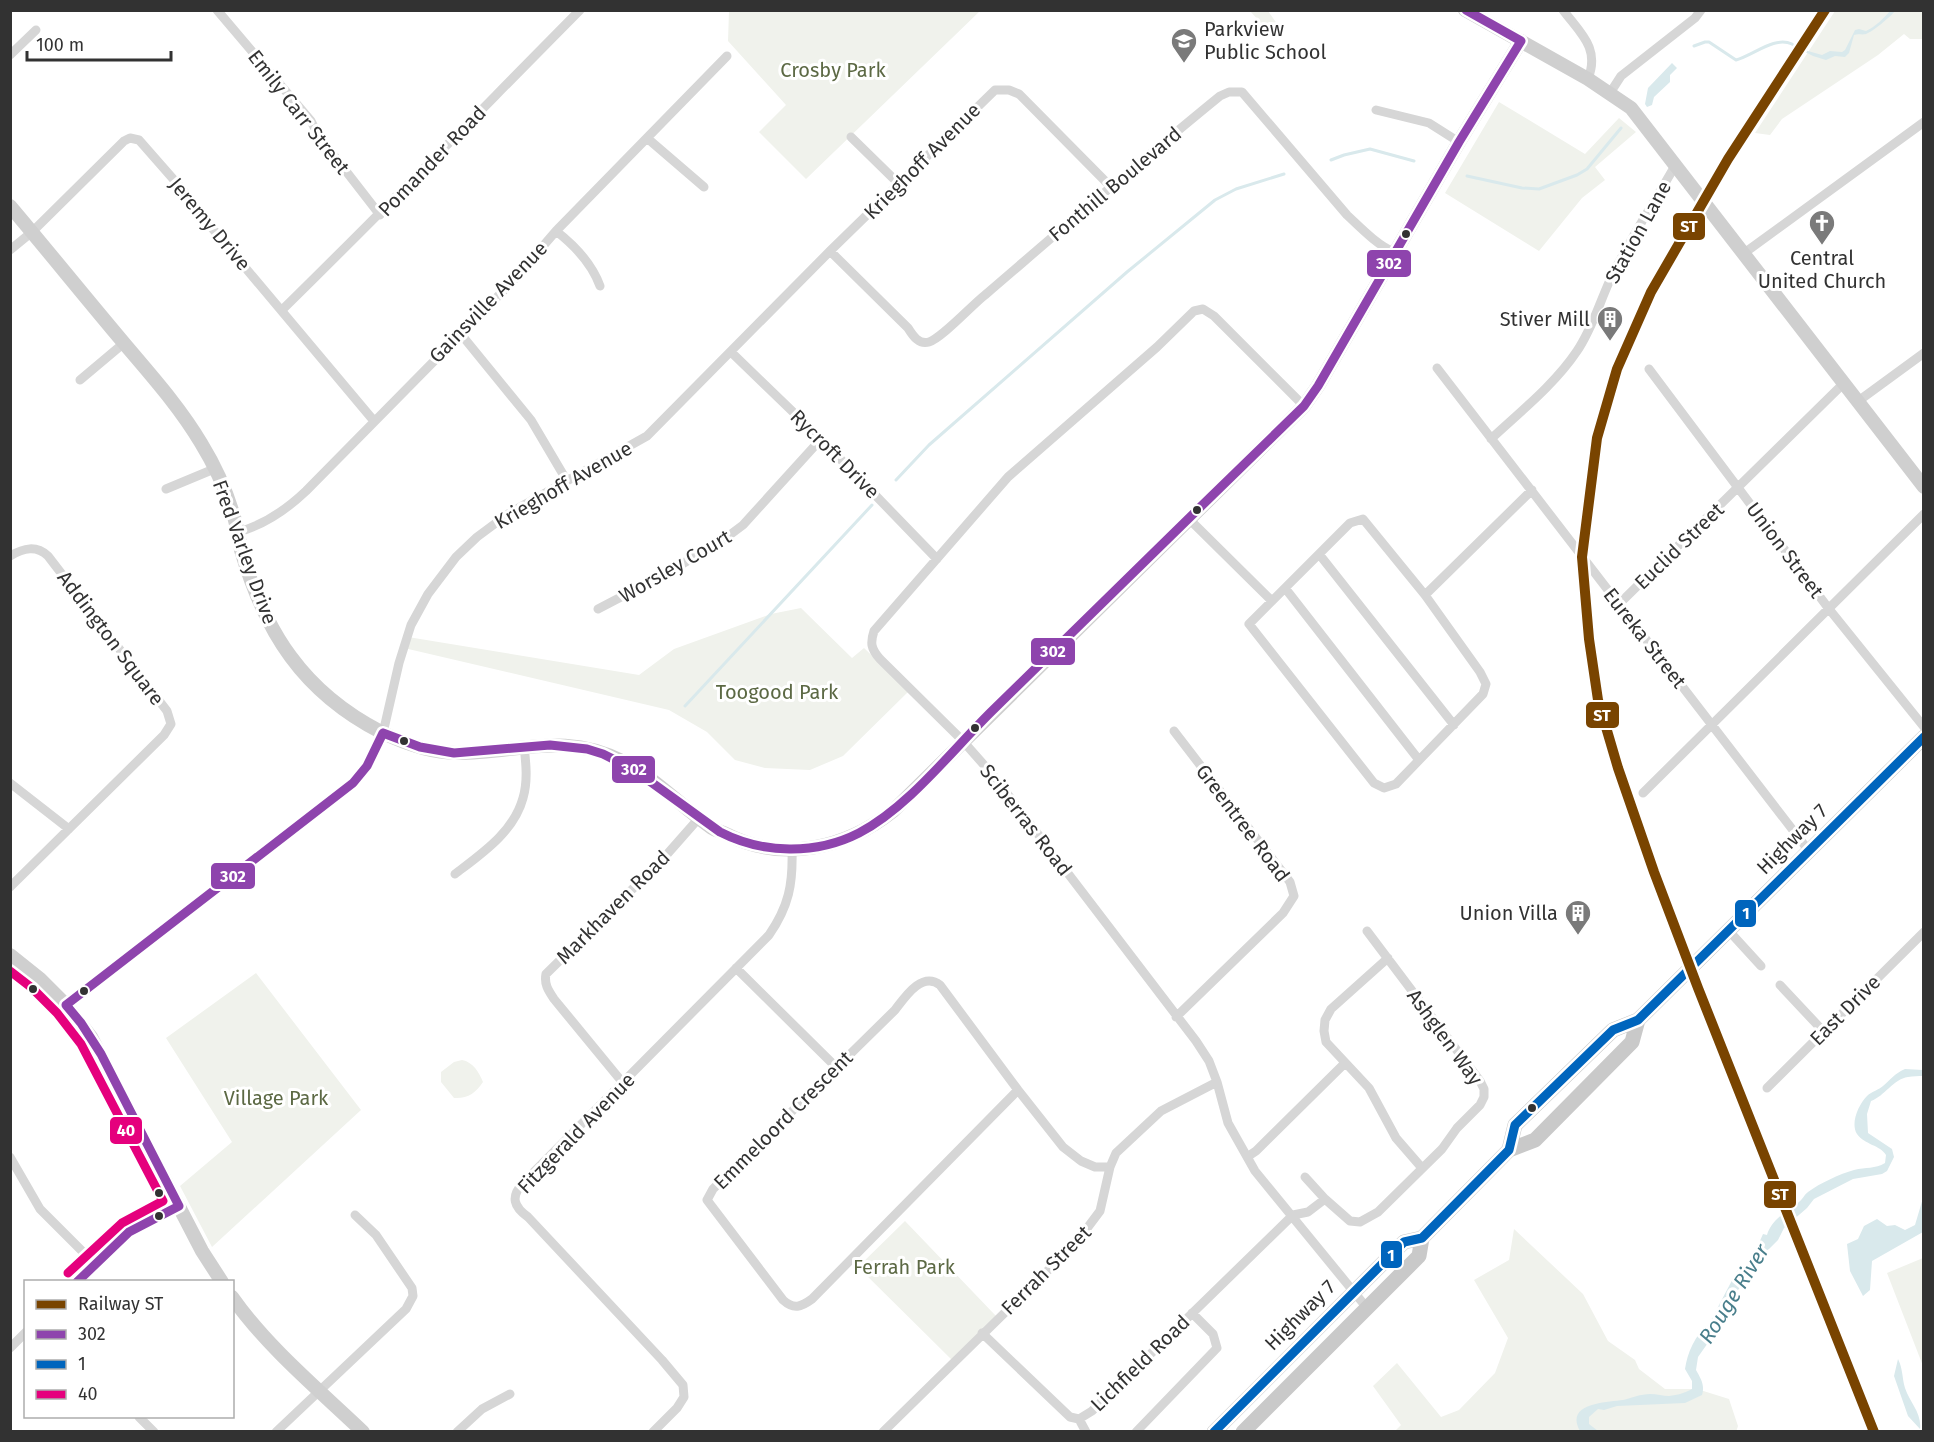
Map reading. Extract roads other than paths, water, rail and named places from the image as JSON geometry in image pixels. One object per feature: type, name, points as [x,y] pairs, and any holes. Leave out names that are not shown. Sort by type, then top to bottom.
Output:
[{"type":"main road","name":"Highway 7","points":[[1509,1150],[1515,1125],[1613,1030],[1638,1020],[1923,737]]},
{"type":"main road","name":"Highway 7","points":[[1214,1431],[1404,1242],[1422,1238],[1509,1150],[1535,1140],[1632,1042],[1638,1020]]},
{"type":"main road","name":"Highway 7","points":[[1243,1431],[1419,1256],[1422,1238]]},
{"type":"street","name":"Emily Carr Street","points":[[217,10],[311,121],[318,135],[380,215]]},
{"type":"street","name":"Pomander Road","points":[[282,310],[380,215],[580,10]]},
{"type":"street","points":[[1465,10],[1599,86],[1631,108],[1923,487]]},
{"type":"street","points":[[1563,10],[1593,54],[1593,68],[1599,86]]},
{"type":"street","points":[[1599,86],[1621,76],[1695,18],[1701,10]]},
{"type":"street","points":[[10,55],[36,30]]},
{"type":"street","name":"Fred Varley Drive","points":[[10,206],[178,407],[202,445],[229,502],[240,546],[261,606],[293,662],[340,707],[383,733],[420,747],[454,753],[524,746],[567,745],[595,750],[631,766],[715,830],[744,842],[772,848],[806,850],[838,842],[878,823],[923,782],[962,740],[1304,406],[1318,386],[1394,252],[1521,41]]},
{"type":"street","name":"Gainsville Avenue","points":[[238,532],[265,522],[296,500],[519,275],[556,231],[727,56]]},
{"type":"street","name":"Krieghoff Avenue","points":[[66,1005],[353,783],[367,766],[383,733],[399,663],[411,625],[428,594],[456,557],[508,514],[647,436],[990,94],[1000,89],[1019,94],[1111,187]]},
{"type":"street","name":"Fonthill Boulevard","points":[[830,251],[908,328],[914,337],[922,343],[928,343],[941,336],[980,298],[1220,96],[1229,92],[1242,92],[1347,215],[1360,228],[1394,252]]},
{"type":"street","points":[[1376,110],[1429,123],[1459,142]]},
{"type":"street","points":[[1743,254],[1923,122]]},
{"type":"street","points":[[851,137],[899,184]]},
{"type":"street","name":"Jeremy Drive","points":[[32,232],[124,141],[130,138],[139,140],[374,421]]},
{"type":"street","points":[[647,138],[704,187]]},
{"type":"street","name":"Station Lane","points":[[1491,439],[1551,382],[1577,352],[1636,230],[1676,164]]},
{"type":"street","points":[[556,231],[586,260],[596,274],[600,286]]},
{"type":"street","points":[[10,250],[32,232]]},
{"type":"street","name":"Sciberras Road","points":[[1304,406],[1214,316],[1203,309],[1194,311],[1157,347],[993,492],[874,631],[871,641],[873,651],[880,659],[962,740],[1006,793],[1209,1061],[1228,1123],[1255,1171],[1367,1308]]},
{"type":"street","points":[[460,333],[531,420],[567,481]]},
{"type":"street","points":[[80,380],[124,344]]},
{"type":"street","name":"Rycroft Drive","points":[[731,352],[821,439],[937,559]]},
{"type":"street","points":[[1857,402],[1923,352]]},
{"type":"street","name":"Eureka Street","points":[[1437,368],[1809,851]]},
{"type":"street","name":"Union Street","points":[[1649,369],[1829,609],[1923,727]]},
{"type":"street","name":"Euclid Street","points":[[1619,604],[1843,384]]},
{"type":"street","name":"Worsley Court","points":[[598,609],[723,540],[743,525],[821,439]]},
{"type":"street","points":[[166,489],[214,470]]},
{"type":"street","points":[[1425,595],[1532,490]]},
{"type":"street","points":[[1643,793],[1923,514]]},
{"type":"street","points":[[1188,518],[1272,601]]},
{"type":"street","points":[[1363,519],[1425,595],[1480,672],[1486,684],[1484,694],[1396,784],[1384,788],[1374,783],[1249,624],[1350,523],[1363,519]]},
{"type":"street","name":"Addington Square","points":[[10,556],[27,549],[37,549],[48,556],[170,718],[171,724],[169,730],[10,888]]},
{"type":"street","points":[[1319,554],[1454,725]]},
{"type":"street","points":[[1285,588],[1419,760]]},
{"type":"street","name":"Greentree Road","points":[[1173,731],[1290,882],[1294,896],[1282,913],[1176,1017]]},
{"type":"street","points":[[455,874],[491,847],[517,812],[523,798],[526,771],[524,746]]},
{"type":"street","points":[[10,783],[69,829]]},
{"type":"street","name":"Markhaven Road","points":[[623,1083],[554,999],[547,988],[546,974],[662,860],[699,818]]},
{"type":"street","name":"Fitzgerald Avenue","points":[[653,1431],[677,1408],[684,1397],[683,1385],[655,1352],[518,1209],[514,1200],[523,1183],[756,949],[779,920],[792,884],[792,850]]},
{"type":"street","points":[[1729,931],[1761,966]]},
{"type":"street","name":"Ashglen Way","points":[[1305,1177],[1350,1221],[1360,1222],[1378,1212],[1442,1149],[1457,1128],[1480,1105],[1484,1097],[1484,1089],[1480,1081],[1367,932]]},
{"type":"street","name":"East Drive","points":[[1767,1088],[1923,932]]},
{"type":"street","points":[[10,955],[40,979],[81,1023],[100,1054],[202,1251],[221,1280]]},
{"type":"street","points":[[1388,958],[1331,1010],[1325,1020],[1323,1030],[1326,1042],[1344,1064],[1369,1088],[1396,1138],[1422,1168]]},
{"type":"street","points":[[736,968],[836,1067]]},
{"type":"street","name":"Emmeloord Crescent","points":[[1018,1090],[812,1299],[794,1308],[783,1300],[707,1200],[713,1189],[895,1010],[914,987],[930,980],[940,985],[1063,1147],[1095,1167],[1110,1167]]},
{"type":"street","points":[[1780,985],[1824,1032]]},
{"type":"street","points":[[1247,1157],[1256,1151],[1344,1064]]},
{"type":"street","name":"Ferrah Street","points":[[883,1431],[1076,1243],[1101,1210],[1110,1167],[1116,1153],[1161,1111],[1217,1082]]},
{"type":"street","points":[[10,1158],[40,1209],[95,1264]]},
{"type":"street","points":[[1293,1215],[1308,1212],[1325,1199]]},
{"type":"street","points":[[77,1280],[129,1232],[179,1206]]},
{"type":"street","points":[[276,1431],[406,1308],[413,1296],[412,1288],[376,1235],[355,1215]]},
{"type":"street","name":"Lichfield Road","points":[[982,1333],[1070,1417],[1079,1419],[1092,1411],[1293,1215]]},
{"type":"street","points":[[234,1299],[258,1329],[363,1431]]},
{"type":"street","points":[[1136,1431],[1217,1348],[1217,1341],[1213,1334],[1192,1313]]},
{"type":"street","points":[[10,1348],[24,1334]]},
{"type":"street","points":[[456,1431],[482,1409],[510,1394]]},
{"type":"street","points":[[140,1418],[154,1431]]},
{"type":"street","points":[[1079,1419],[1086,1431]]},
{"type":"water","points":[[1890,11],[1895,11],[1875,29],[1866,34],[1854,35],[1849,53],[1845,57],[1835,56],[1826,60],[1791,45],[1792,43],[1822,55],[1830,51],[1842,52],[1855,30],[1866,31]]},
{"type":"water","points":[[1672,63],[1677,68],[1670,75],[1670,82],[1654,97],[1652,105],[1647,107],[1645,104],[1648,88]]},
{"type":"water","name":"Rouge River","points":[[1905,1069],[1923,1070],[1923,1076],[1903,1078],[1898,1081],[1871,1101],[1867,1114],[1868,1133],[1892,1149],[1894,1157],[1887,1171],[1853,1179],[1814,1199],[1784,1228],[1778,1240],[1757,1257],[1747,1270],[1750,1274],[1732,1298],[1727,1312],[1713,1330],[1710,1340],[1698,1357],[1696,1370],[1703,1385],[1702,1395],[1685,1403],[1598,1409],[1589,1417],[1589,1424],[1598,1431],[1580,1431],[1577,1422],[1578,1415],[1582,1409],[1589,1406],[1647,1394],[1672,1396],[1692,1389],[1692,1381],[1685,1369],[1692,1345],[1709,1324],[1738,1269],[1744,1268],[1760,1245],[1763,1234],[1767,1235],[1776,1220],[1818,1185],[1848,1172],[1885,1163],[1886,1155],[1857,1134],[1855,1119],[1858,1109],[1867,1096]]},
{"type":"water","points":[[1923,1198],[1923,1232],[1872,1261],[1870,1290],[1863,1296],[1850,1271],[1847,1244],[1858,1239],[1864,1226],[1877,1219],[1887,1226],[1895,1225],[1905,1230],[1915,1225]]},
{"type":"water","points":[[1898,1359],[1905,1388],[1919,1418],[1920,1429],[1908,1416],[1894,1376]]},
{"type":"waterway","points":[[1694,46],[1709,42],[1736,60],[1771,44],[1778,42],[1792,44]]},
{"type":"waterway","points":[[1467,176],[1522,188],[1539,189],[1587,169],[1621,128]]},
{"type":"waterway","points":[[1331,160],[1370,149],[1414,161]]},
{"type":"waterway","points":[[896,480],[929,445],[1127,272],[1215,200],[1236,189],[1284,174]]},
{"type":"waterway","points":[[685,706],[872,505]]},
{"type":"rail line","name":"ST","points":[[1825,10],[1728,159],[1651,292],[1617,369],[1597,438],[1582,557],[1589,639],[1598,700],[1618,768],[1698,988],[1874,1432]]},
{"type":"place","name":"Parkview Public School","points":[[1184,64]]},
{"type":"place","name":"Central United Church","points":[[1822,246]]},
{"type":"place","name":"Stiver Mill","points":[[1610,342]]},
{"type":"place","name":"Union Villa","points":[[1578,936]]},
{"type":"park label","name":"Crosby Park","points":[[833,70]]},
{"type":"park label","name":"Toogood Park","points":[[777,692]]},
{"type":"park label","name":"Village Park","points":[[276,1098]]},
{"type":"park label","name":"Ferrah Park","points":[[904,1267]]}]
